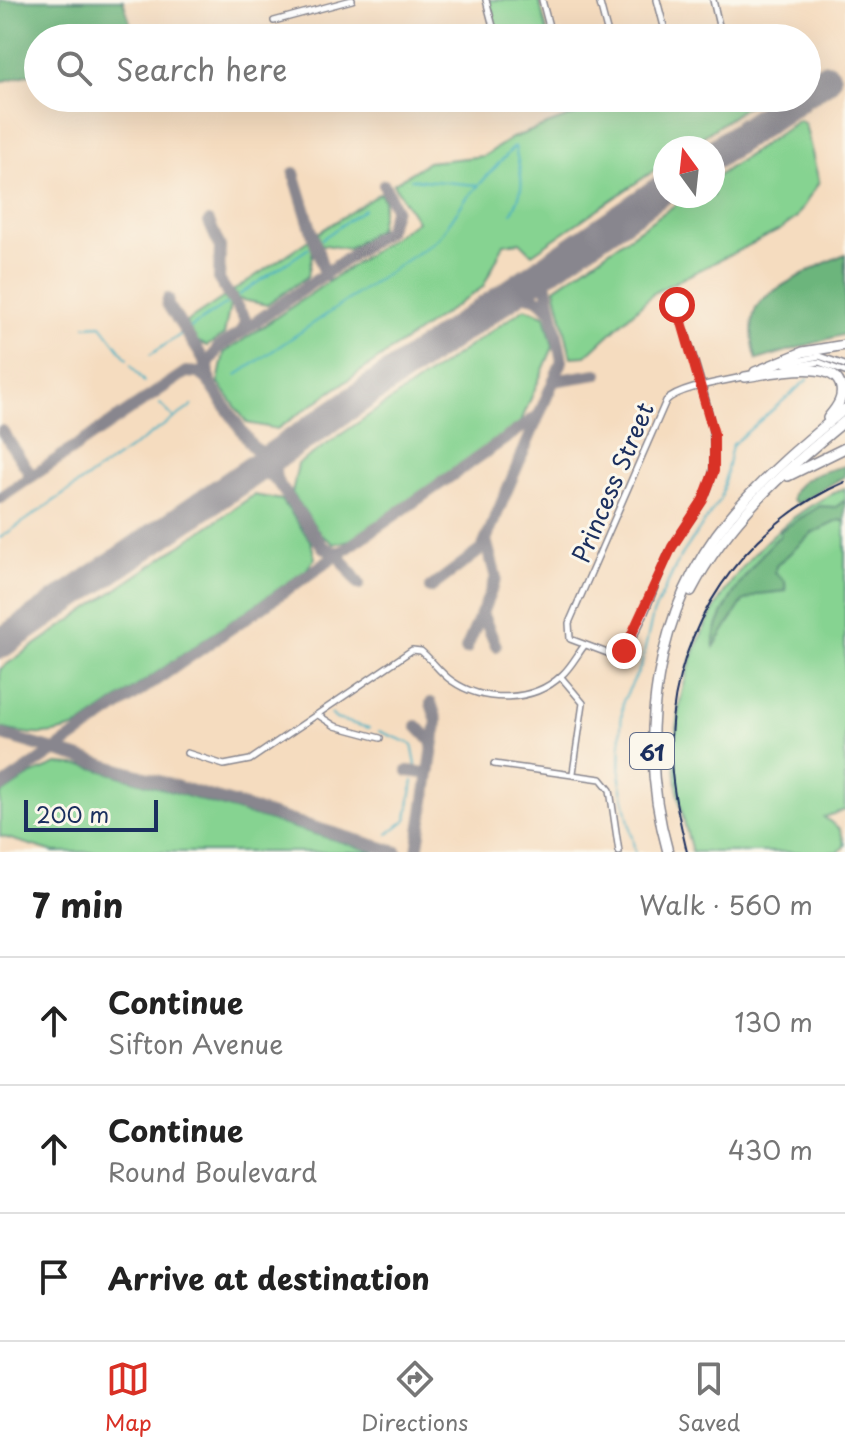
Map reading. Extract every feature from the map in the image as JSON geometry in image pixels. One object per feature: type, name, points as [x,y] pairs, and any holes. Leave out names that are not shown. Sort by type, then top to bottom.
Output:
[{"type":"highway","points":[[745,377],[803,352],[845,345]]},
{"type":"highway","points":[[745,377],[814,369],[828,371],[838,379],[842,392],[839,404],[791,454]]},
{"type":"highway","name":"61","points":[[668,852],[652,759],[655,699],[676,611],[710,545],[751,493],[791,454],[845,409]]},
{"type":"highway","name":"61","points":[[665,649],[704,566],[760,497],[845,421]]},
{"type":"highway","points":[[760,497],[809,463],[845,448]]},
{"type":"street","points":[[274,21],[352,0]]},
{"type":"street","points":[[486,0],[492,24]]},
{"type":"street","points":[[542,0],[548,24]]},
{"type":"street","points":[[599,0],[605,24]]},
{"type":"street","points":[[657,0],[663,24]]},
{"type":"street","points":[[713,0],[717,24]]},
{"type":"street","points":[[187,753],[224,765],[241,764],[412,650],[421,651],[460,686],[488,696],[526,694],[561,677],[584,646],[615,654],[627,647],[672,547],[707,492],[714,471],[715,444],[677,305]]},
{"type":"street","name":"Princess Street","points":[[745,377],[810,356],[830,358],[845,365]]},
{"type":"street","name":"Princess Street","points":[[584,646],[570,639],[567,629],[663,407],[671,395],[819,362],[845,372]]},
{"type":"street","points":[[561,677],[583,703],[573,773]]},
{"type":"street","points":[[317,714],[335,726],[380,738]]},
{"type":"street","points":[[494,764],[573,773],[607,783],[619,852]]},
{"type":"green space","points":[[0,0],[123,0],[131,24],[24,24],[24,76],[0,82]]},
{"type":"green space","points":[[489,0],[539,0],[545,24],[495,24]]},
{"type":"green space","points":[[582,112],[739,112],[704,136],[653,136],[653,171],[532,254],[520,242],[504,244],[483,287],[277,429],[247,423],[218,382],[224,353],[417,221],[393,184],[428,162],[484,156],[512,138]]},
{"type":"green space","points":[[799,120],[805,124],[819,182],[796,218],[780,230],[655,292],[586,356],[571,357],[555,288],[671,208],[725,208],[725,171]]},
{"type":"green space","points":[[380,193],[384,200],[379,228],[348,249],[319,244],[318,233]]},
{"type":"green space","points":[[310,239],[313,250],[308,276],[267,305],[238,299],[233,291]]},
{"type":"green space","points":[[845,254],[845,334],[757,360],[752,332],[758,305],[785,284]]},
{"type":"green space","points":[[224,297],[230,305],[224,335],[207,346],[196,341],[185,323]]},
{"type":"green space","points":[[525,308],[545,315],[553,347],[520,424],[350,540],[334,544],[321,535],[292,493],[298,464]]},
{"type":"green space","points":[[845,466],[845,476],[797,504],[792,499],[805,480]]},
{"type":"green space","points":[[845,488],[845,810],[824,817],[840,829],[845,845],[839,852],[692,852],[682,814],[675,750],[679,709],[688,670],[703,631],[747,561],[776,532],[809,507]]},
{"type":"green space","points":[[254,495],[282,500],[311,542],[315,558],[306,570],[79,726],[40,734],[0,728],[0,669]]},
{"type":"green space","points":[[845,500],[845,522],[840,520],[812,533],[776,566],[775,573],[785,581],[786,591],[759,594],[743,601],[714,647],[715,635],[727,604],[749,571],[781,535],[780,531],[820,506],[836,507]]},
{"type":"green space","points":[[57,764],[86,766],[375,852],[54,852],[0,836],[0,795],[30,775]]},
{"type":"waterway","points":[[512,213],[521,186],[515,146]]},
{"type":"waterway","points":[[237,375],[438,239],[465,200],[515,146]]},
{"type":"waterway","points":[[411,179],[477,185]]},
{"type":"waterway","points":[[322,239],[364,209]]},
{"type":"waterway","points":[[239,295],[309,248]]},
{"type":"waterway","points":[[190,328],[226,304]]},
{"type":"waterway","points":[[86,326],[101,325],[127,359]]},
{"type":"waterway","points":[[150,355],[180,335]]},
{"type":"waterway","points":[[131,365],[144,382]]},
{"type":"waterway","points":[[635,852],[620,779],[621,725],[623,701],[641,666],[653,614],[679,559],[721,498],[732,445],[808,379]]},
{"type":"waterway","points":[[160,404],[173,417]]},
{"type":"waterway","points":[[0,538],[192,406]]},
{"type":"waterway","points":[[331,714],[336,719],[369,728]]},
{"type":"waterway","points":[[379,731],[412,744],[416,765]]},
{"type":"waterway","points":[[388,834],[407,819],[413,781]]},
{"type":"taxiway","points":[[294,173],[325,275]]},
{"type":"taxiway","points":[[210,384],[208,365],[218,348],[388,230],[395,208],[384,185]]},
{"type":"taxiway","points":[[209,222],[220,247],[219,280],[245,319],[243,331]]},
{"type":"taxiway","points":[[430,588],[482,549],[562,361],[545,277],[553,266],[587,243]]},
{"type":"taxiway","points":[[495,307],[516,296],[529,295],[548,308]]},
{"type":"taxiway","points":[[168,299],[167,304],[203,358],[207,372]]},
{"type":"taxiway","points":[[0,498],[186,372],[199,373],[207,379],[252,446],[260,451],[276,452],[314,427]]},
{"type":"taxiway","points":[[553,381],[597,374]]},
{"type":"taxiway","points":[[0,788],[538,416]]},
{"type":"taxiway","points":[[2,431],[29,472],[27,480]]},
{"type":"taxiway","points":[[284,451],[274,463],[276,480],[323,547],[343,552]]},
{"type":"taxiway","points":[[215,499],[252,474],[260,473],[276,480]]},
{"type":"taxiway","points":[[486,540],[496,578],[482,613],[496,646]]},
{"type":"taxiway","points":[[343,561],[359,584]]},
{"type":"taxiway","points":[[466,649],[482,612]]},
{"type":"taxiway","points":[[417,852],[437,721],[431,703]]},
{"type":"taxiway","points":[[417,726],[431,741],[433,749]]},
{"type":"taxiway","points":[[0,734],[397,852]]},
{"type":"taxiway","points":[[408,771],[425,773],[430,769]]},
{"type":"runway","points":[[821,81],[826,78]]},
{"type":"runway","points":[[725,147],[776,112]]},
{"type":"runway","points":[[0,644],[653,196]]},
{"type":"railway","points":[[687,852],[673,781],[671,737],[675,696],[701,619],[722,584],[747,553],[776,525],[809,501],[845,482]]},
{"type":"route","points":[[624,651],[672,547],[703,500],[714,471],[714,434],[677,305]]}]
